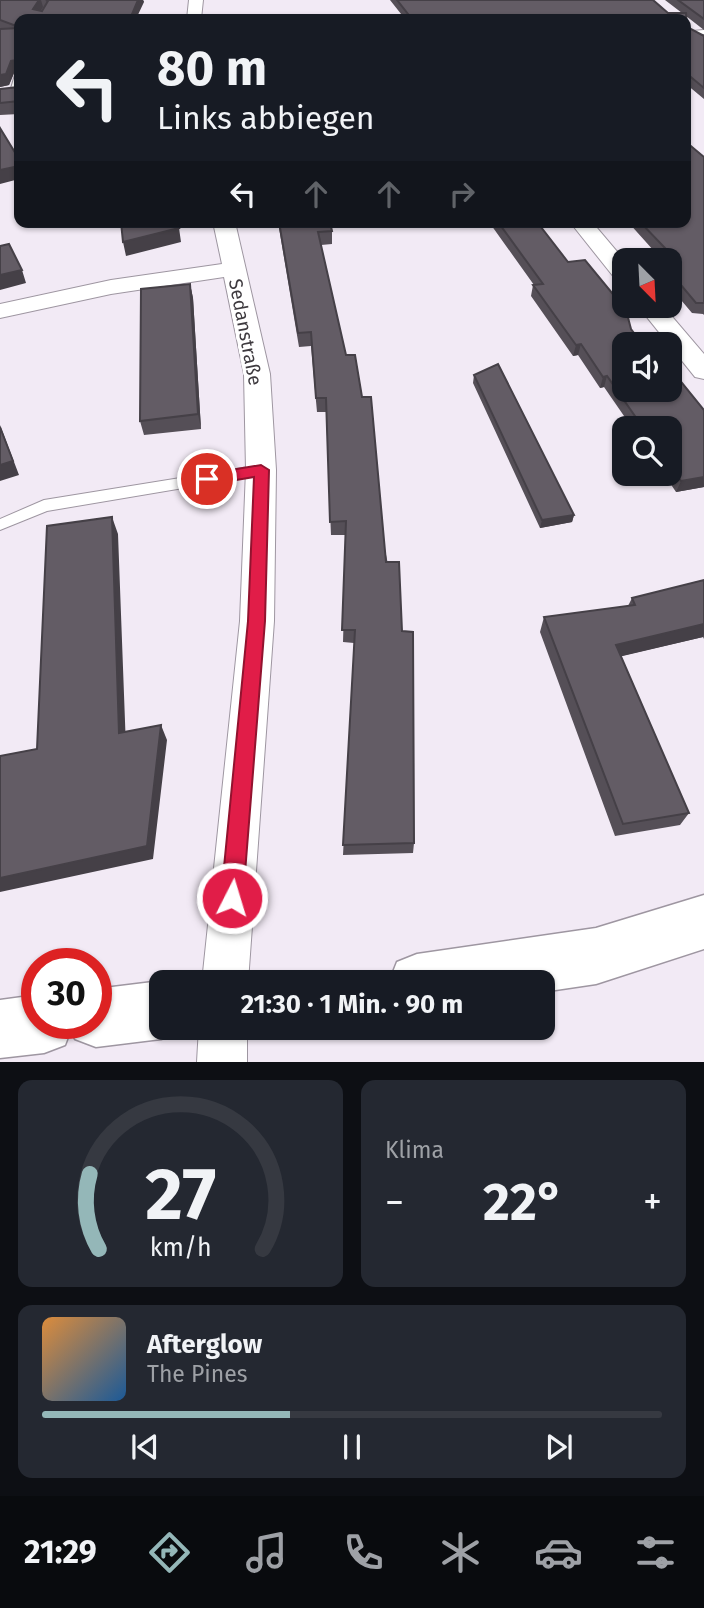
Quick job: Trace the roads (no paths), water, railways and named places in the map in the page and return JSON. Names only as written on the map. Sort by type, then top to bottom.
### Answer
[{"type":"main road","points":[[500,970],[596,956],[704,922]]},
{"type":"main road","points":[[112,1016],[149,1011]]},
{"type":"main road","points":[[0,1029],[21,1027]]},
{"type":"street","name":"Sedanstraße","points":[[225,228],[257,373],[261,470],[257,621],[226,970]]},
{"type":"street","points":[[585,228],[612,260]]},
{"type":"street","name":"Sedanstraße","points":[[0,311],[111,287],[234,269]]},
{"type":"street","points":[[660,318],[704,371]]},
{"type":"street","points":[[222,1062],[223,1040]]},
{"type":"lane","points":[[2,525],[44,506],[261,470]]}]
